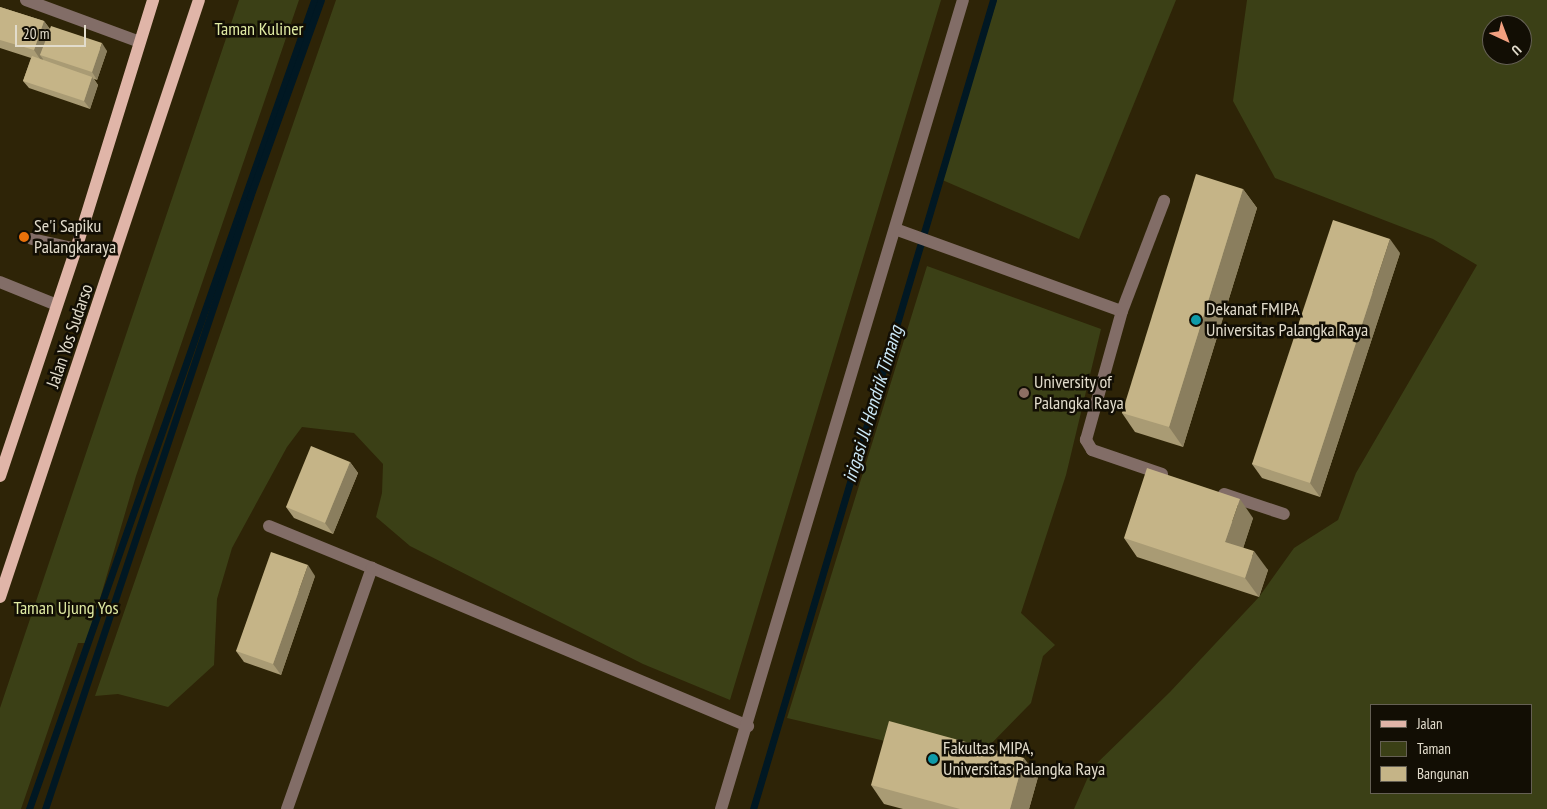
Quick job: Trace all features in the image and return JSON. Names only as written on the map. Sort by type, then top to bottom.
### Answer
[{"type":"main road","name":"Jalan Yos Sudarso","points":[[0,476],[76,248],[153,0]]},
{"type":"main road","name":"Jalan Yos Sudarso","points":[[0,597],[199,0]]},
{"type":"street","points":[[26,0],[140,42]]},
{"type":"street","points":[[721,809],[748,726],[963,0]]},
{"type":"street","points":[[1164,201],[1122,311],[1086,440],[1092,450],[1172,477]]},
{"type":"street","points":[[895,229],[1122,311]]},
{"type":"street","points":[[32,239],[76,248]]},
{"type":"street","points":[[0,282],[57,305]]},
{"type":"street","points":[[1209,489],[1284,514]]},
{"type":"street","points":[[269,526],[748,726]]},
{"type":"street","points":[[287,809],[372,568]]},
{"type":"green space","name":"Taman Kuliner","points":[[239,0],[299,0],[136,476],[87,643],[78,643],[21,809],[0,809],[0,708]]},
{"type":"green space","points":[[336,0],[941,0],[730,700],[643,664],[410,546],[376,517],[382,493],[383,464],[354,433],[302,427],[287,447],[232,548],[217,599],[214,665],[168,707],[118,694],[95,696]]},
{"type":"green space","points":[[997,0],[1176,0],[1079,239],[940,179]]},
{"type":"green space","points":[[1247,0],[1547,0],[1547,809],[1074,809],[1092,768],[1170,692],[1259,597],[1294,548],[1338,520],[1356,473],[1477,265],[1433,239],[1275,178],[1233,101]]},
{"type":"green space","points":[[927,266],[1101,329],[1066,475],[1021,613],[1055,645],[1043,656],[1031,703],[986,749],[885,741],[787,718]]},
{"type":"building","points":[[0,7],[44,21],[34,50],[0,40]]},
{"type":"building","points":[[51,26],[102,43],[92,72],[40,55]]},
{"type":"building","points":[[32,56],[92,77],[84,101],[23,81]]},
{"type":"building","points":[[1196,174],[1243,189],[1169,427],[1122,413]]},
{"type":"building","points":[[1333,220],[1390,239],[1310,483],[1252,464]]},
{"type":"building","points":[[311,446],[350,462],[325,523],[286,507]]},
{"type":"building","points":[[1147,468],[1240,499],[1225,542],[1254,551],[1245,578],[1124,538]]},
{"type":"building","points":[[271,552],[308,565],[273,664],[236,651]]},
{"type":"building","name":"Fakultas MIPA, Universitas Palangka Raya","points":[[889,721],[1024,758],[1010,809],[960,809],[871,785]]},
{"type":"waterway","points":[[29,809],[314,0]]},
{"type":"waterway","points":[[45,809],[250,197],[321,0]]},
{"type":"waterway","name":"irigasi Jl. Hendrik Timang","points":[[753,809],[993,0]]},
{"type":"place","name":"Se'i Sapiku Palangkaraya","points":[[24,237]]},
{"type":"place","name":"Dekanat FMIPA Universitas Palangka Raya","points":[[1196,320]]},
{"type":"place","name":"University of Palangka Raya","points":[[1024,393]]},
{"type":"place","name":"Fakultas MIPA, Universitas Palangka Raya","points":[[933,759]]},
{"type":"park label","name":"Taman Ujung Yos","points":[[66,608]]}]
